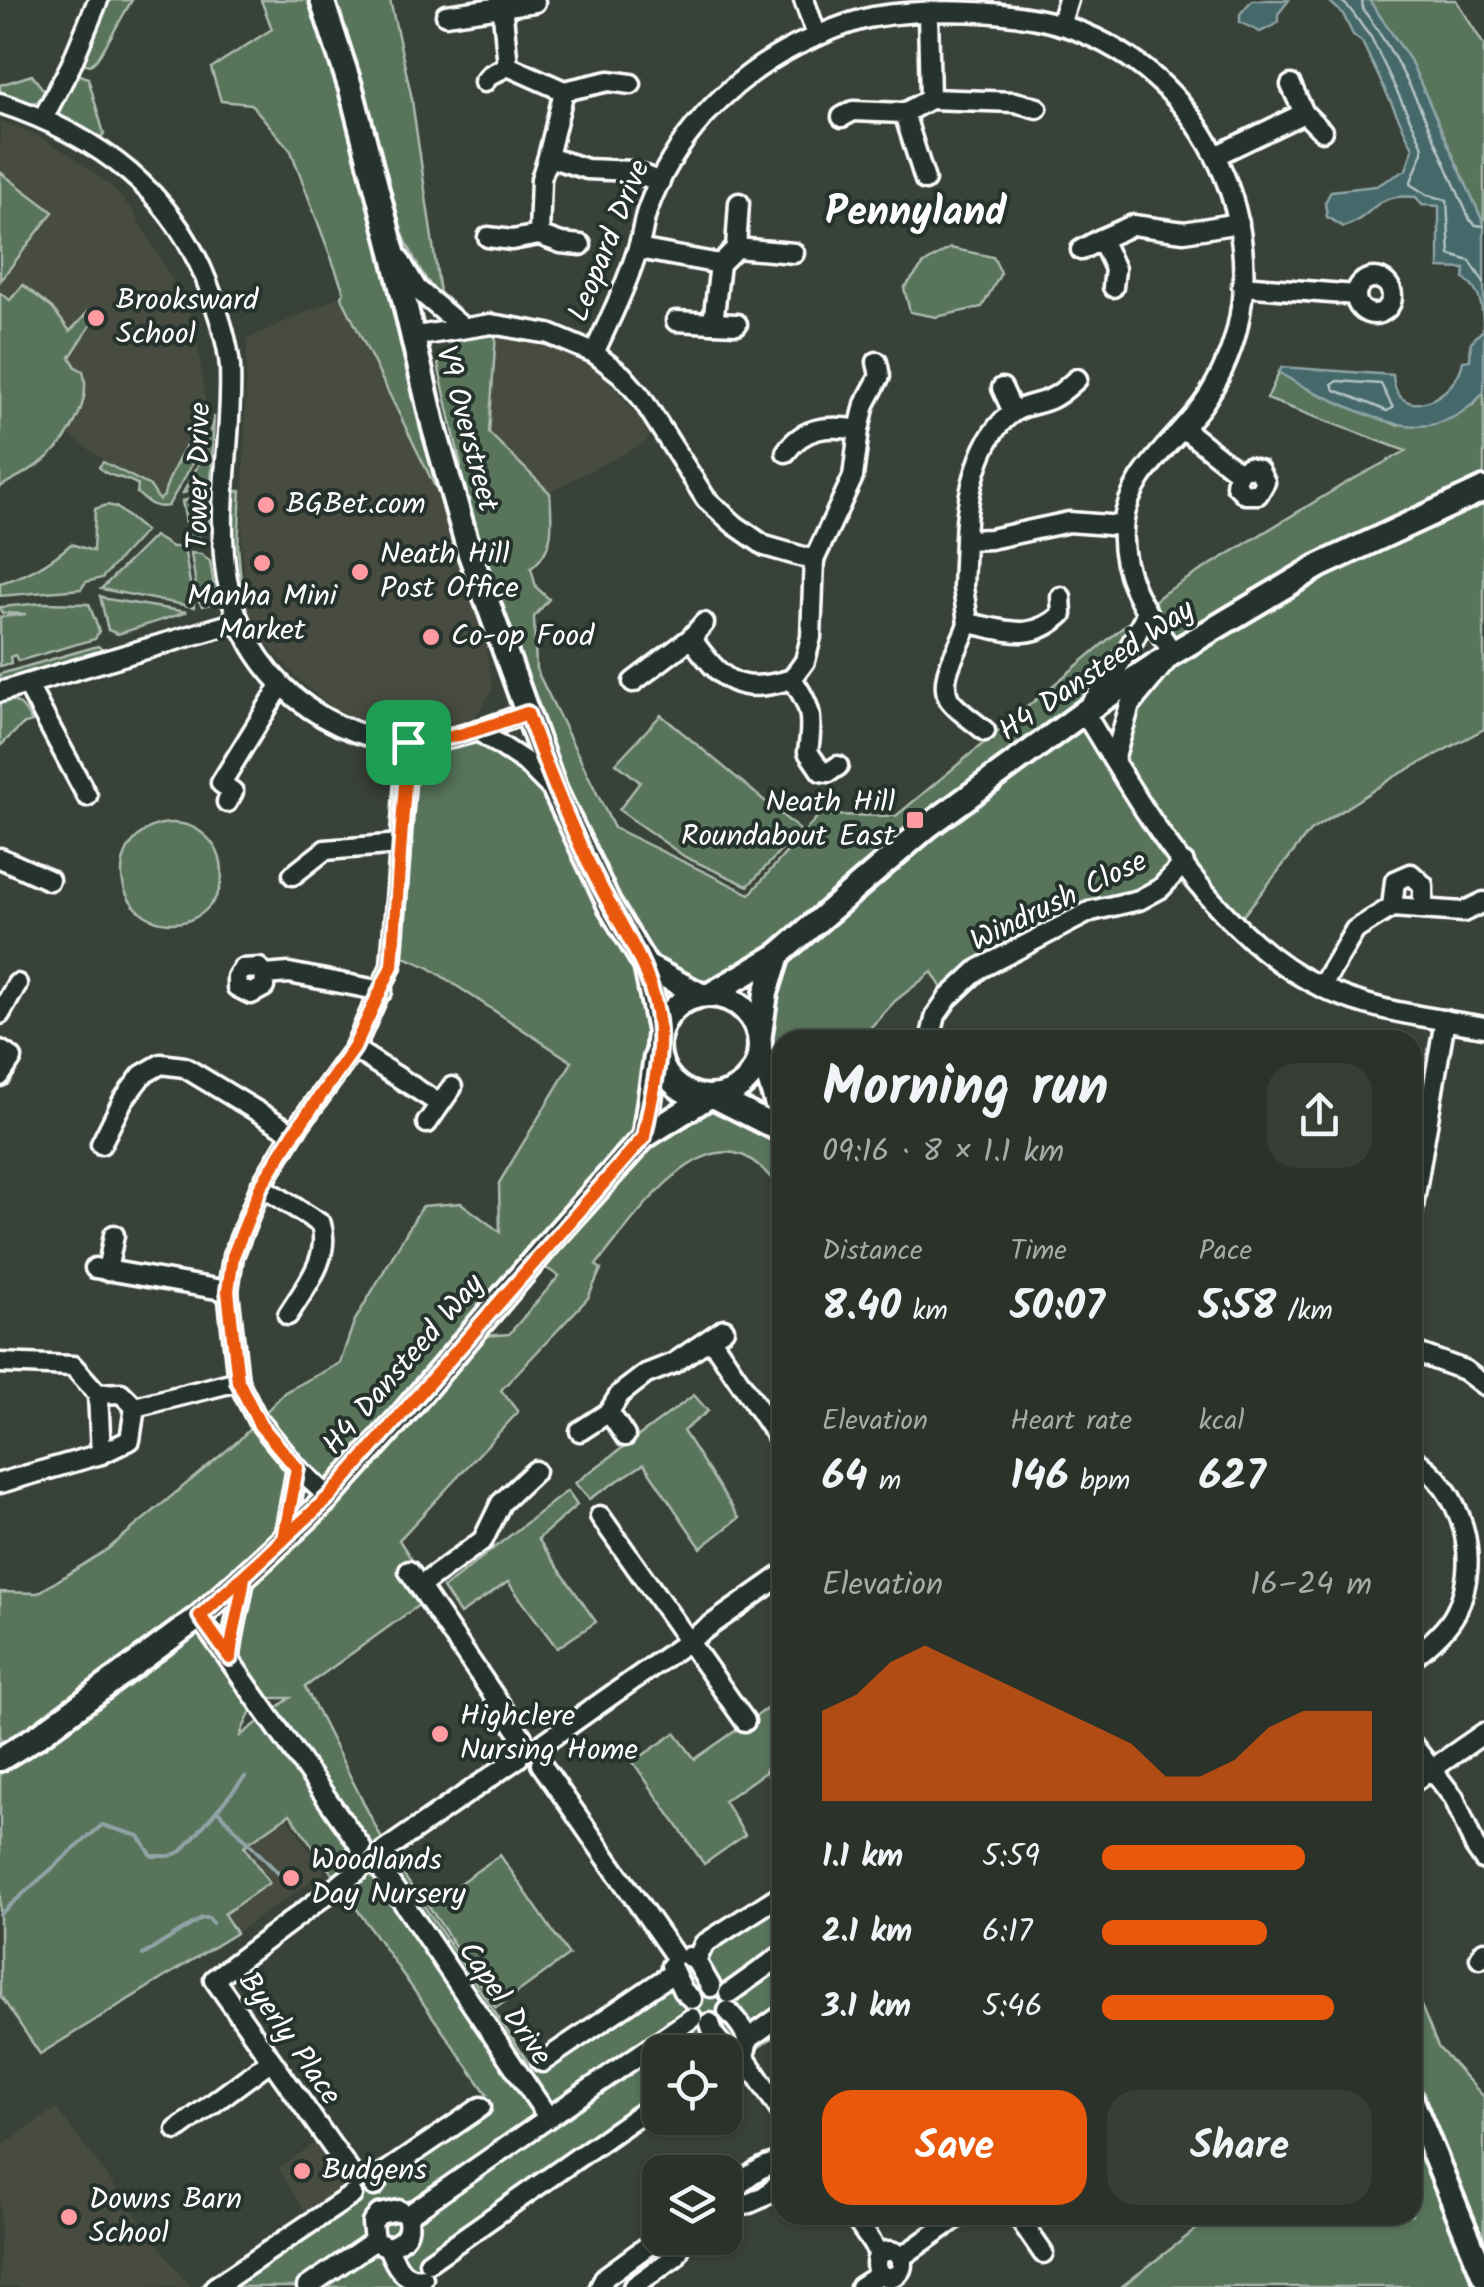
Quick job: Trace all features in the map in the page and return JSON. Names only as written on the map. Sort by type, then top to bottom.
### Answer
[{"type":"street","points":[[43,118],[98,0]]},
{"type":"street","name":"V9 Overstreet","points":[[322,0],[351,90],[468,551],[556,793],[610,906],[641,958],[658,1039]]},
{"type":"street","points":[[804,0],[817,36]]},
{"type":"street","points":[[1060,25],[1068,0]]},
{"type":"street","points":[[446,15],[534,2]]},
{"type":"street","points":[[502,4],[508,66]]},
{"type":"street","points":[[928,13],[930,99]]},
{"type":"street","name":"Leopard Drive","points":[[594,353],[638,249],[646,213],[660,182],[701,119],[758,67],[817,36],[871,18],[928,13],[988,14],[1060,25],[1098,40],[1159,80],[1193,117],[1217,155],[1239,223],[1242,286],[1236,330],[1220,372],[1206,400],[1148,466],[1131,496],[1122,526],[1130,583],[1173,653]]},
{"type":"street","points":[[484,82],[508,66]]},
{"type":"street","points":[[508,66],[564,92],[609,81],[631,84]]},
{"type":"street","points":[[1291,85],[1304,113],[1322,131]]},
{"type":"street","points":[[539,234],[541,179],[564,92]]},
{"type":"street","points":[[842,117],[852,111],[904,113],[930,99],[1015,102],[1037,108]]},
{"type":"street","name":"Tower Drive","points":[[0,104],[43,118],[114,158],[184,232],[203,270],[230,364],[226,575],[238,622],[256,656],[280,686],[342,728],[408,742],[430,742],[527,713]]},
{"type":"street","points":[[904,113],[925,180]]},
{"type":"street","points":[[1217,155],[1304,113]]},
{"type":"street","points":[[548,157],[586,169],[632,171],[660,182]]},
{"type":"street","points":[[713,323],[720,264],[736,248],[739,203]]},
{"type":"street","points":[[1081,250],[1133,225],[1184,232],[1239,223]]},
{"type":"street","points":[[488,237],[512,240],[539,234],[581,245]]},
{"type":"street","points":[[1101,239],[1115,269],[1112,287]]},
{"type":"street","points":[[392,248],[418,289],[462,326]]},
{"type":"street","points":[[736,248],[794,254]]},
{"type":"street","points":[[638,249],[720,264]]},
{"type":"street","points":[[1242,286],[1356,295]]},
{"type":"street","points":[[676,321],[736,324]]},
{"type":"street","points":[[412,337],[491,324],[548,334],[594,353],[622,374],[641,397],[706,499],[765,546],[814,560]]},
{"type":"street","points":[[691,638],[716,672],[737,683],[769,686],[792,679],[805,661],[811,636],[814,560],[853,476],[865,404],[880,376],[877,362]]},
{"type":"street","points":[[985,731],[949,699],[945,678],[964,641],[968,623],[963,587],[966,516],[975,470],[996,428],[1013,412],[1052,398],[1077,379]]},
{"type":"street","points":[[1002,388],[1013,412]]},
{"type":"street","points":[[786,452],[809,430],[836,426],[859,430]]},
{"type":"street","points":[[1184,428],[1238,472]]},
{"type":"street","name":"H4 Dansteed Way","points":[[706,994],[778,955],[884,862],[1084,712],[1173,653],[1318,566],[1484,489]]},
{"type":"street","points":[[965,540],[1070,522],[1122,526]]},
{"type":"street","points":[[968,623],[1026,634],[1047,628],[1062,614],[1061,597]]},
{"type":"street","points":[[1146,613],[1112,678],[1084,712],[1184,863],[1232,924],[1276,960],[1321,987],[1382,1009],[1484,1027]]},
{"type":"street","points":[[0,692],[238,622]]},
{"type":"street","points":[[633,682],[691,638],[704,623]]},
{"type":"street","points":[[1114,760],[1130,706],[1173,653]]},
{"type":"street","points":[[792,679],[807,699],[813,722],[808,752],[821,770],[829,772],[838,766]]},
{"type":"street","points":[[27,684],[87,796]]},
{"type":"street","points":[[227,802],[233,792],[220,783],[280,686]]},
{"type":"street","points":[[478,730],[524,761],[556,793]]},
{"type":"street","points":[[329,1497],[297,1468],[260,1425],[238,1381],[228,1291],[233,1256],[261,1186],[354,1048],[382,991],[394,954],[408,742]]},
{"type":"street","points":[[293,875],[325,850],[401,844]]},
{"type":"street","points":[[0,858],[49,880]]},
{"type":"street","name":"Windrush Close","points":[[932,1030],[936,1015],[978,969],[1091,911],[1139,900],[1161,888],[1184,863]]},
{"type":"street","points":[[1392,908],[1395,881],[1410,874],[1424,884],[1423,909]]},
{"type":"street","points":[[1321,987],[1355,930],[1392,908],[1463,912],[1484,902]]},
{"type":"street","points":[[711,1097],[732,1092],[746,1082],[756,1067],[766,993],[778,955]]},
{"type":"street","points":[[641,958],[706,994],[728,998],[742,1007],[753,1020],[772,1085]]},
{"type":"street","points":[[264,975],[289,972],[382,991]]},
{"type":"street","points":[[0,1014],[18,984]]},
{"type":"street","points":[[644,1137],[658,1039],[675,1007],[706,994]]},
{"type":"street","points":[[1422,1145],[1445,1020]]},
{"type":"street","points":[[658,1039],[660,1062],[667,1076],[692,1094],[711,1097],[772,1125]]},
{"type":"street","points":[[354,1048],[440,1104]]},
{"type":"street","points":[[0,1050],[12,1058],[0,1076]]},
{"type":"street","points":[[101,1144],[123,1100],[142,1074],[161,1064],[184,1067],[294,1133]]},
{"type":"street","points":[[427,1123],[452,1086]]},
{"type":"street","name":"H4 Dansteed Way","points":[[0,1759],[38,1736],[200,1616],[284,1539],[329,1497],[644,1137],[711,1097]]},
{"type":"street","points":[[261,1186],[321,1224],[325,1238],[324,1255],[288,1315]]},
{"type":"street","points":[[114,1234],[101,1270],[228,1291]]},
{"type":"street","points":[[580,1431],[609,1412],[620,1394],[646,1374],[674,1363],[718,1334],[772,1427]]},
{"type":"street","points":[[1422,1355],[1464,1370],[1484,1385]]},
{"type":"street","points":[[0,1364],[73,1366],[98,1394],[102,1454]]},
{"type":"street","points":[[134,1407],[238,1381]]},
{"type":"street","points":[[98,1394],[121,1394],[134,1407]]},
{"type":"street","points":[[0,1484],[102,1454],[130,1440],[134,1407]]},
{"type":"street","points":[[609,1412],[625,1436]]},
{"type":"street","points":[[1422,1464],[1446,1491],[1462,1518],[1468,1548],[1466,1578],[1456,1612],[1422,1649]]},
{"type":"street","points":[[284,1539],[297,1468]]},
{"type":"street","points":[[522,1737],[414,1578],[483,1540],[501,1503],[535,1471]]},
{"type":"street","points":[[600,1516],[745,1721]]},
{"type":"street","points":[[230,1658],[233,1622],[242,1599],[244,1576]]},
{"type":"street","points":[[545,1742],[772,1582]]},
{"type":"street","points":[[200,1616],[361,1847]]},
{"type":"street","points":[[1422,1776],[1484,1733]]},
{"type":"street","points":[[522,1737],[535,1735],[545,1742],[548,1752],[541,1764]]},
{"type":"street","points":[[522,1737],[516,1750],[518,1758],[528,1766],[541,1764]]},
{"type":"street","points":[[1422,1757],[1454,1798],[1484,1860]]},
{"type":"street","points":[[384,1851],[518,1758]]},
{"type":"street","points":[[541,1764],[674,1965],[712,2035]]},
{"type":"street","points":[[373,1844],[384,1851],[382,1871],[370,1875],[359,1870],[355,1858],[361,1847],[373,1844]]},
{"type":"street","name":"Byerly Place","points":[[359,1870],[214,1979],[354,2188],[357,2207],[415,2278]]},
{"type":"street","name":"Capel Drive","points":[[382,1871],[548,2117]]},
{"type":"street","points":[[696,1962],[704,1944],[772,1900]]},
{"type":"street","points":[[542,2062],[685,1955],[696,1962],[722,1997],[772,2094]]},
{"type":"street","points":[[698,2013],[699,1991],[722,1997],[772,1962]]},
{"type":"street","points":[[401,2220],[698,2013],[721,2019],[722,1997]]},
{"type":"street","points":[[742,2050],[772,2024]]},
{"type":"street","points":[[178,2130],[270,2061]]},
{"type":"street","points":[[374,2186],[380,2176],[481,2107]]},
{"type":"street","points":[[215,2287],[367,2181],[401,2220],[415,2278],[642,2113]]},
{"type":"street","points":[[1422,2124],[1484,2276]]},
{"type":"street","points":[[742,2182],[772,2163]]},
{"type":"street","points":[[742,2207],[772,2189]]},
{"type":"street","points":[[378,2237],[379,2214],[401,2220]]},
{"type":"street","points":[[378,2237],[399,2243],[401,2220]]},
{"type":"street","points":[[860,2225],[893,2270]]},
{"type":"street","points":[[860,2287],[893,2270],[949,2225]]},
{"type":"street","points":[[1024,2225],[1043,2253]]},
{"type":"street","points":[[307,2287],[378,2237]]},
{"type":"street","points":[[600,2287],[605,2277],[642,2251]]},
{"type":"street","points":[[633,2287],[676,2255]]},
{"type":"shaded area","name":"Brooksward School","points":[[0,121],[66,152],[110,185],[133,211],[188,307],[196,330],[206,408],[164,503],[66,433],[0,480]]},
{"type":"shaded area","points":[[341,296],[435,487],[452,498],[469,551],[493,689],[474,719],[430,742],[408,742],[332,707],[296,678],[261,638],[247,610],[242,544],[247,339]]},
{"type":"shaded area","points":[[496,334],[583,350],[651,432],[646,442],[549,492],[489,433]]},
{"type":"shaded area","name":"Woodlands Day Nursery","points":[[287,1817],[325,1872],[236,1933],[223,1914],[268,1883],[243,1846]]},
{"type":"shaded area","name":"Downs Barn School","points":[[56,2108],[190,2287],[0,2287],[0,2147]]},
{"type":"shaded area","points":[[316,2142],[338,2172],[342,2188],[306,2213],[278,2169]]},
{"type":"green space","points":[[109,0],[132,0],[98,57],[87,65],[81,62]]},
{"type":"green space","points":[[261,0],[390,0],[411,94],[440,293],[456,306],[441,297],[425,278],[410,250],[357,106],[452,498],[435,487],[341,296],[344,292],[291,151],[251,104],[221,101],[211,68],[272,29]]},
{"type":"green space","points":[[1369,0],[1456,0],[1484,45],[1484,224],[1410,60]]},
{"type":"green space","points":[[74,73],[88,78],[104,134],[98,140],[60,119],[57,107]]},
{"type":"green space","points":[[32,75],[45,92],[37,102],[0,96],[0,85]]},
{"type":"green space","points":[[0,172],[53,212],[0,281]]},
{"type":"green space","points":[[950,248],[993,257],[1001,273],[982,307],[936,317],[910,312],[904,288],[924,264]]},
{"type":"green space","points":[[23,285],[52,308],[70,331],[88,312],[95,319],[70,357],[83,371],[85,382],[82,406],[71,429],[43,462],[0,487],[0,293],[10,300]]},
{"type":"green space","points":[[477,331],[496,334],[489,433],[550,493],[549,544],[531,568],[536,587],[549,599],[534,617],[536,669],[614,828],[750,894],[819,815],[896,816],[1164,593],[1406,451],[1267,399],[1279,372],[1310,390],[1397,425],[1473,405],[1484,392],[1484,729],[1394,777],[1310,831],[1235,926],[1184,864],[1161,889],[1114,900],[1114,896],[948,998],[932,972],[895,1001],[868,1030],[772,1030],[772,1089],[760,1050],[777,956],[711,994],[647,967],[659,1031],[644,1136],[708,1097],[772,1126],[772,1180],[748,1158],[721,1153],[700,1159],[680,1172],[641,1209],[596,1265],[601,1269],[588,1298],[501,1390],[518,1412],[399,1540],[423,1577],[426,1600],[305,1687],[389,1853],[532,2068],[772,1900],[772,2038],[742,2059],[742,2035],[642,2035],[642,2127],[411,2287],[200,2287],[487,2094],[290,1814],[244,1846],[269,1883],[224,1914],[236,1933],[40,2054],[0,1995],[0,1592],[38,1593],[108,1549],[238,1441],[285,1392],[340,1363],[354,1322],[422,1206],[461,1203],[500,1232],[499,1183],[572,1062],[428,967],[395,953],[408,742],[478,744],[519,764],[554,792],[455,510],[461,465],[438,365],[453,342]],"holes":[[[1145,611],[1173,653],[1130,705],[1113,759],[1084,712]],[[523,1254],[559,1276],[509,1334],[470,1337],[520,1277]],[[298,1469],[329,1497],[242,1599],[229,1657],[200,1616],[287,1517]],[[257,1698],[290,1698],[240,1736]]]},
{"type":"green space","points":[[214,416],[211,487],[183,493],[204,454]]},
{"type":"green space","points":[[201,419],[206,420],[195,447],[197,456],[168,506],[151,504],[137,493],[138,485],[107,474],[99,467],[103,462],[150,486],[159,500]]},
{"type":"green space","points":[[241,491],[238,546],[242,595],[237,597],[227,546],[232,492]]},
{"type":"green space","points":[[211,495],[209,527],[189,539],[182,501]]},
{"type":"green space","points":[[116,507],[145,531],[102,578],[86,582],[81,589],[0,596],[0,583],[38,568],[71,544],[93,551],[95,509]]},
{"type":"green space","points":[[154,536],[172,547],[184,547],[194,607],[101,589]]},
{"type":"green space","points":[[191,553],[210,561],[214,603],[202,606],[198,599]]},
{"type":"green space","points":[[100,596],[187,612],[118,634],[108,630]]},
{"type":"green space","points":[[89,604],[99,631],[95,639],[18,661],[15,655],[10,657],[11,663],[0,666],[0,617],[26,614],[2,613],[0,607]]},
{"type":"green space","points":[[98,646],[106,653],[0,684],[0,674]]},
{"type":"green space","points":[[0,699],[20,705],[32,722],[22,725],[0,746]]},
{"type":"green space","points":[[661,715],[800,830],[748,886],[685,857],[619,810],[640,782],[616,763]]},
{"type":"green space","points":[[172,823],[191,827],[207,838],[218,854],[222,873],[218,892],[207,908],[191,919],[172,923],[153,919],[137,908],[126,892],[122,873],[126,854],[137,838],[153,827]]},
{"type":"green space","points":[[694,1395],[708,1411],[683,1431],[739,1518],[701,1548],[644,1464],[589,1499],[575,1483]]},
{"type":"green space","points":[[567,1491],[577,1505],[538,1539],[596,1622],[557,1648],[508,1582],[460,1614],[443,1588]]},
{"type":"green space","points":[[772,1705],[772,1767],[724,1801],[745,1835],[704,1864],[633,1762],[675,1733],[695,1759]]},
{"type":"green space","points":[[500,1855],[569,1955],[496,2008],[428,1905]]},
{"type":"green space","points":[[1422,2008],[1438,2047],[1484,2097],[1484,2240],[1422,2090]]},
{"type":"green space","points":[[1422,2138],[1479,2287],[1121,2287],[1202,2225],[1422,2225]]},
{"type":"water","points":[[1252,0],[1289,0],[1278,14],[1278,23],[1260,32],[1240,22],[1240,14]]},
{"type":"water","points":[[1328,0],[1369,0],[1410,60],[1484,224],[1484,392],[1467,409],[1432,425],[1413,426],[1375,418],[1279,372],[1282,367],[1393,375],[1404,400],[1427,401],[1450,386],[1463,361],[1470,360],[1471,342],[1483,330],[1480,302],[1464,279],[1465,269],[1439,268],[1439,206],[1422,205],[1416,197],[1390,198],[1343,227],[1327,217],[1325,203],[1331,191],[1376,186],[1406,170],[1413,148],[1362,42]]},
{"type":"waterway","points":[[0,1914],[102,1825],[139,1836],[152,1856],[182,1851],[245,1777]]},
{"type":"waterway","points":[[217,1810],[280,1875]]},
{"type":"waterway","points":[[143,1955],[202,1918],[209,1918],[212,1923]]},
{"type":"place","name":"Brooksward School","points":[[96,318]]},
{"type":"place","name":"BGBet.com","points":[[266,505]]},
{"type":"place","name":"Manha Mini Market","points":[[262,563]]},
{"type":"place","name":"Neath Hill Post Office","points":[[360,572]]},
{"type":"place","name":"Co-op Food","points":[[431,637]]},
{"type":"place","name":"Neath Hill Roundabout East","points":[[915,820]]},
{"type":"place","name":"Highclere Nursing Home","points":[[440,1734]]},
{"type":"place","name":"Woodlands Day Nursery","points":[[291,1878]]},
{"type":"place","name":"Budgens","points":[[302,2171]]},
{"type":"place","name":"Downs Barn School","points":[[69,2217]]},
{"type":"district","name":"Pennyland","points":[[916,213]]},
{"type":"route","points":[[408,742],[392,966],[354,1048],[261,1186],[233,1256],[228,1291],[238,1381],[260,1425],[297,1468],[284,1539],[244,1576],[242,1599],[233,1622],[230,1658],[200,1616],[244,1576],[263,1559],[329,1497],[644,1137],[659,1032],[646,966],[575,836],[527,713],[430,742],[408,742]]}]
